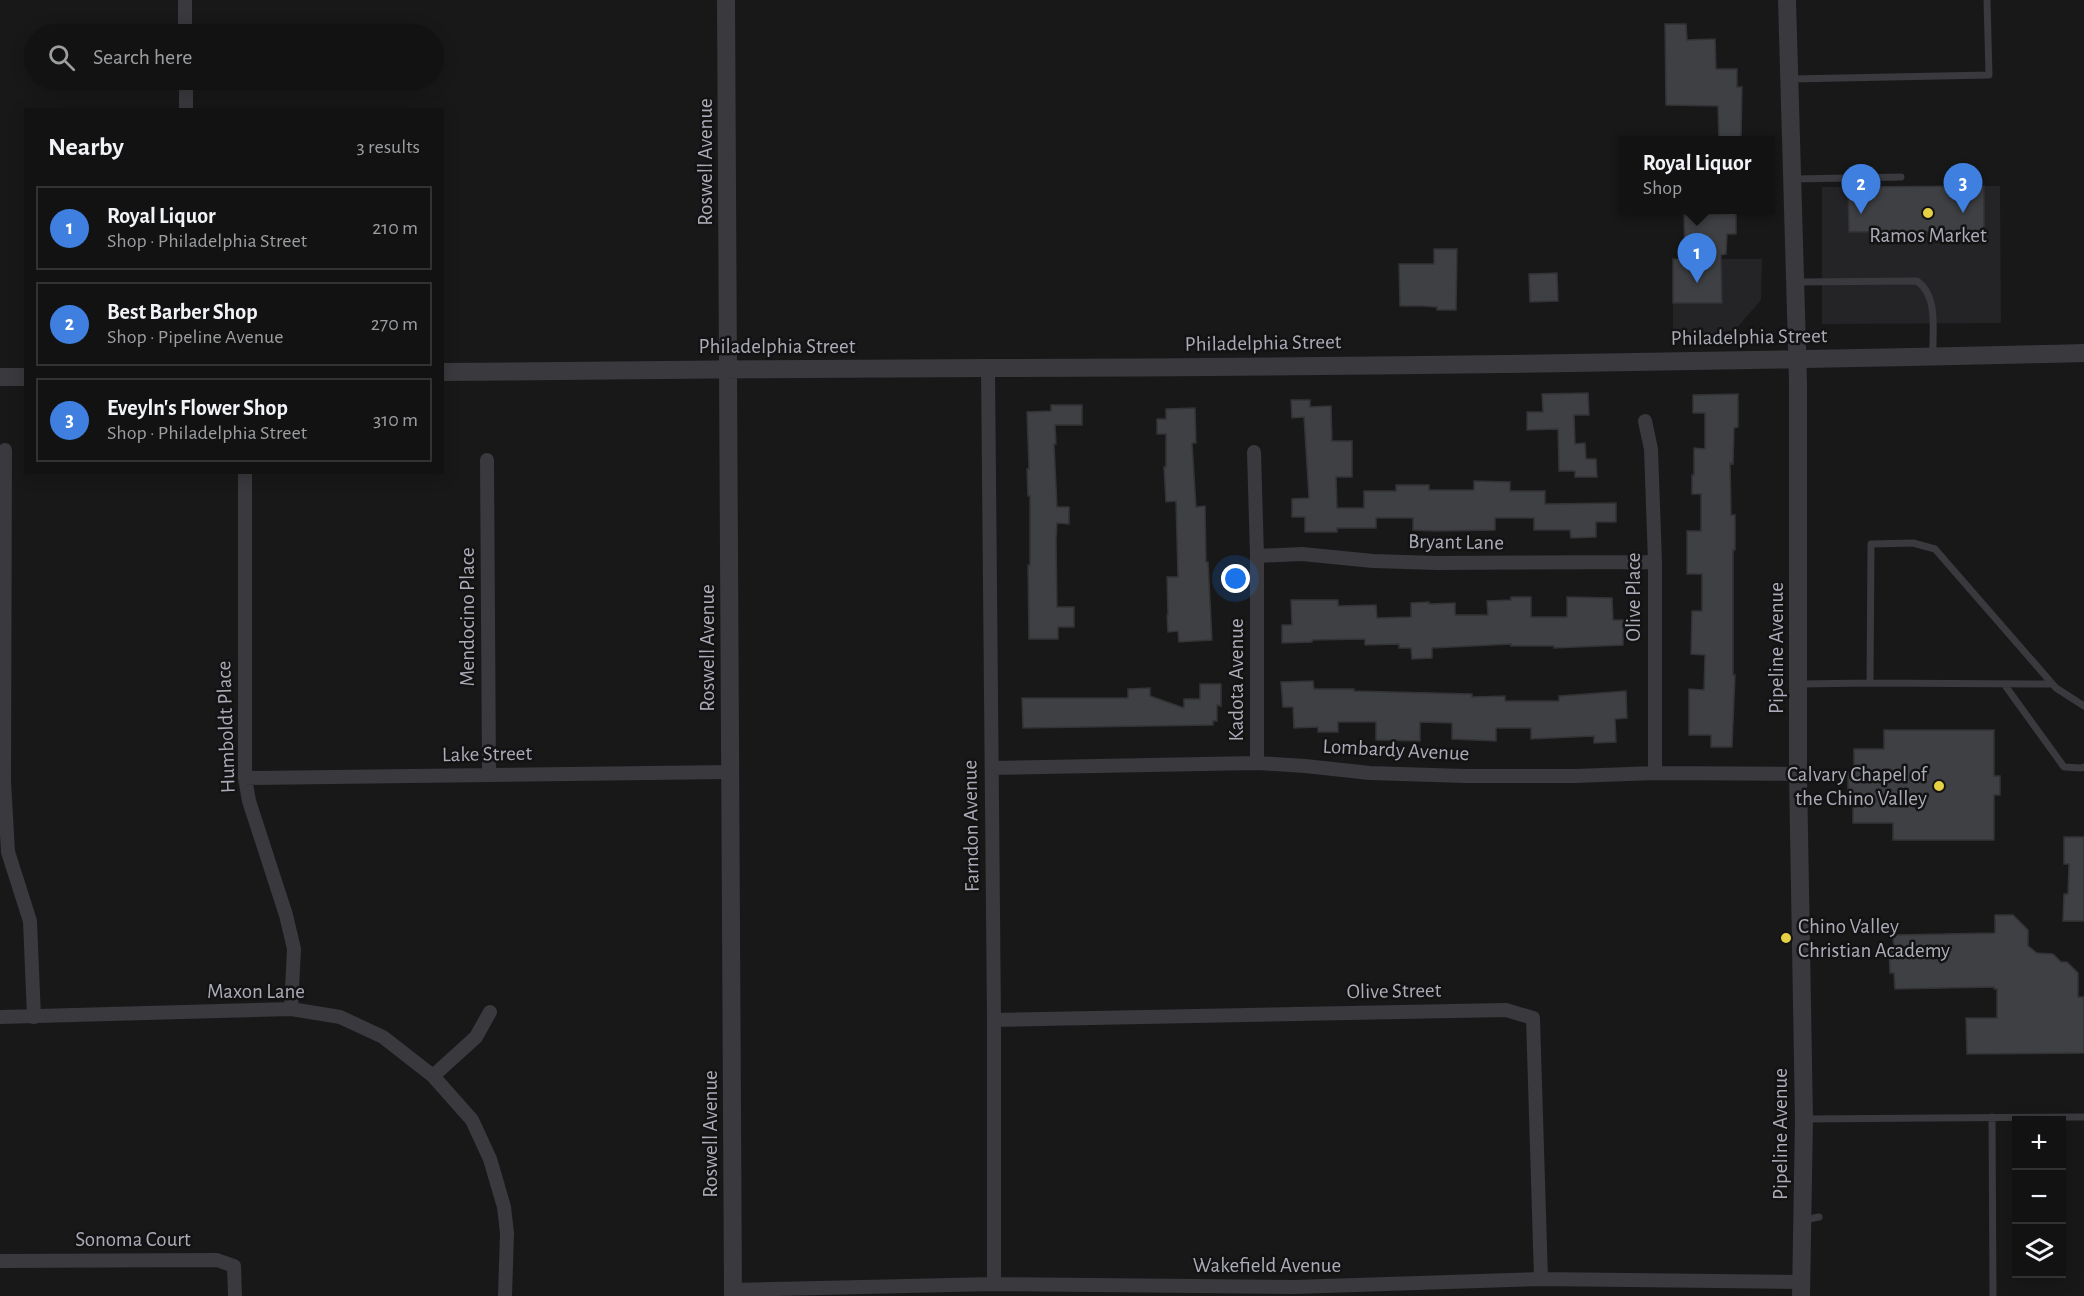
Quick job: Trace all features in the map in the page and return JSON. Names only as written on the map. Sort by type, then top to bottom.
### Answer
[{"type":"street","points":[[185,0],[185,24]]},
{"type":"street","name":"Roswell Avenue","points":[[726,0],[733,1293]]},
{"type":"street","name":"Pipeline Avenue","points":[[1787,0],[1797,360],[1798,774],[1804,1119],[1811,1218],[1801,1289]]},
{"type":"street","points":[[186,90],[186,108]]},
{"type":"street","name":"Philadelphia Street","points":[[444,372],[1797,360],[2084,353]]},
{"type":"street","name":"Farndon Avenue","points":[[988,368],[994,1284]]},
{"type":"street","points":[[0,377],[24,377]]},
{"type":"street","name":"Olive Place","points":[[1645,421],[1651,449],[1655,562],[1655,773]]},
{"type":"street","points":[[5,450],[2,549],[2,781],[8,852],[30,921],[33,1017]]},
{"type":"street","name":"Kadota Avenue","points":[[1254,452],[1257,556],[1257,763]]},
{"type":"street","name":"Mendocino Place","points":[[487,460],[489,774]]},
{"type":"street","name":"Humboldt Place","points":[[245,474],[245,778],[249,801],[286,915],[294,949],[291,1009]]},
{"type":"street","name":"Bryant Lane","points":[[1257,556],[1302,554],[1372,561],[1437,563],[1655,562]]},
{"type":"street","name":"Lombardy Avenue","points":[[992,768],[1257,763],[1370,773],[1465,776],[1655,773],[1798,774]]},
{"type":"street","name":"Lake Street","points":[[245,778],[730,772]]},
{"type":"street","name":"Maxon Lane","points":[[0,1017],[291,1009],[340,1017],[383,1037],[433,1076],[472,1120],[490,1159],[504,1207],[507,1228],[505,1296]]},
{"type":"street","name":"Olive Street","points":[[994,1020],[1506,1010],[1533,1018],[1541,1280]]},
{"type":"street","points":[[433,1076],[476,1038],[490,1012]]},
{"type":"street","name":"Sonoma Court","points":[[0,1261],[217,1260],[234,1266],[235,1296]]},
{"type":"street","name":"Wakefield Avenue","points":[[733,1293],[994,1284],[1294,1287],[1541,1280],[1801,1289]]},
{"type":"lane","points":[[1789,79],[1989,75],[1987,0]]},
{"type":"lane","points":[[1792,179],[1901,177]]},
{"type":"lane","points":[[1795,282],[1917,281],[1927,289],[1932,305],[1933,357]]},
{"type":"lane","points":[[1870,683],[1871,544],[1913,543],[1935,549],[2052,684],[2084,706]]},
{"type":"lane","points":[[1798,684],[2052,684]]},
{"type":"lane","points":[[2004,684],[2064,767],[2084,767]]},
{"type":"lane","points":[[1992,1117],[1993,1296]]},
{"type":"lane","points":[[1804,1119],[2084,1117]]},
{"type":"shaded area","points":[[2000,186],[2001,323],[1822,324],[1822,187]]},
{"type":"shaded area","points":[[1673,259],[1762,259],[1761,300],[1735,330],[1673,340]]},
{"type":"building","points":[[1665,24],[1686,24],[1687,40],[1715,39],[1716,69],[1737,69],[1737,87],[1742,87],[1741,136],[1719,136],[1718,106],[1666,105]]},
{"type":"building","points":[[1984,186],[1984,231],[1849,232],[1848,187]]},
{"type":"building","points":[[1736,214],[1736,234],[1727,234],[1726,254],[1721,255],[1722,303],[1673,303],[1673,259],[1685,259],[1684,215]]},
{"type":"building","points":[[1434,249],[1457,249],[1456,310],[1400,306],[1399,264],[1434,264]]},
{"type":"building","points":[[1557,273],[1558,301],[1530,302],[1529,274]]},
{"type":"building","points":[[1588,393],[1589,415],[1574,415],[1575,444],[1585,443],[1586,459],[1596,459],[1597,477],[1575,477],[1575,471],[1559,471],[1558,429],[1527,430],[1527,412],[1543,412],[1542,394]]},
{"type":"building","points":[[1738,394],[1738,427],[1734,428],[1733,464],[1730,463],[1731,515],[1735,515],[1733,675],[1735,675],[1732,747],[1711,747],[1711,735],[1689,735],[1689,689],[1704,690],[1705,655],[1691,654],[1692,611],[1702,611],[1702,574],[1687,574],[1687,531],[1701,531],[1701,494],[1692,494],[1694,448],[1705,449],[1705,413],[1693,413],[1693,395]]},
{"type":"building","points":[[1291,400],[1310,400],[1310,407],[1331,406],[1332,441],[1352,441],[1352,477],[1336,477],[1337,508],[1364,508],[1364,491],[1396,491],[1396,485],[1429,485],[1429,490],[1474,490],[1474,481],[1510,482],[1510,491],[1545,491],[1545,504],[1616,503],[1616,522],[1596,522],[1596,537],[1571,538],[1570,530],[1534,530],[1534,518],[1495,518],[1495,530],[1437,531],[1413,530],[1413,518],[1376,518],[1376,528],[1337,528],[1337,532],[1305,532],[1305,517],[1292,517],[1292,499],[1309,498],[1304,417],[1292,418]]},
{"type":"building","points":[[1051,405],[1082,405],[1082,425],[1055,425],[1056,444],[1054,444],[1057,507],[1069,507],[1069,524],[1057,523],[1057,607],[1074,607],[1074,627],[1058,627],[1058,639],[1029,639],[1030,496],[1028,496],[1027,469],[1029,469],[1027,412],[1051,411]]},
{"type":"building","points":[[1195,408],[1196,443],[1192,443],[1196,507],[1205,506],[1206,562],[1208,562],[1212,640],[1179,642],[1178,631],[1168,632],[1167,615],[1167,577],[1178,577],[1176,501],[1166,502],[1164,467],[1166,467],[1166,434],[1157,434],[1157,419],[1166,419],[1166,409]]},
{"type":"building","points":[[1511,597],[1531,597],[1531,617],[1567,617],[1567,597],[1612,598],[1613,620],[1623,620],[1623,645],[1554,648],[1554,646],[1511,646],[1511,644],[1432,648],[1432,658],[1412,659],[1411,648],[1399,648],[1399,644],[1365,645],[1365,639],[1282,643],[1282,625],[1292,625],[1291,600],[1338,600],[1338,606],[1376,605],[1377,618],[1411,617],[1411,603],[1429,602],[1429,604],[1455,603],[1455,615],[1488,615],[1487,601],[1511,600]]},
{"type":"building","points":[[1313,681],[1314,689],[1472,694],[1472,697],[1505,696],[1505,701],[1559,701],[1559,696],[1626,691],[1627,718],[1615,719],[1616,742],[1594,743],[1594,736],[1531,739],[1531,728],[1496,728],[1496,741],[1452,739],[1452,723],[1420,722],[1420,741],[1376,740],[1376,722],[1338,722],[1338,732],[1318,732],[1318,727],[1294,728],[1293,707],[1283,707],[1281,682]]},
{"type":"building","points":[[1200,684],[1221,684],[1221,706],[1217,705],[1217,721],[1213,721],[1213,725],[1023,728],[1022,698],[1128,698],[1128,689],[1150,688],[1150,696],[1184,708],[1184,699],[1200,699]]},
{"type":"building","points":[[1884,730],[1994,730],[1994,776],[2000,776],[2000,795],[1994,795],[1994,840],[1893,840],[1893,823],[1853,823],[1853,800],[1848,800],[1848,773],[1854,773],[1854,749],[1884,749]]},
{"type":"building","points":[[2064,837],[2084,837],[2084,921],[2063,921],[2064,894],[2068,894],[2069,864],[2064,864]]},
{"type":"building","points":[[1995,915],[2013,915],[2028,930],[2028,946],[2037,953],[2053,954],[2061,962],[2067,962],[2078,973],[2078,997],[2084,997],[2084,1053],[1967,1054],[1966,1018],[1997,1018],[1997,989],[1994,987],[1895,989],[1894,973],[1890,973],[1889,950],[1894,950],[1893,935],[1995,933]]},
{"type":"place","name":"Ramos Market","points":[[1928,213]]},
{"type":"place","name":"Eveyln's Flower Shop","points":[[1963,213]]},
{"type":"place","name":"Best Barber Shop","points":[[1861,214]]},
{"type":"place","name":"Royal Liquor","points":[[1697,283]]},
{"type":"place","name":"Calvary Chapel of the Chino Valley","points":[[1939,786]]},
{"type":"place","name":"Chino Valley Christian Academy","points":[[1786,938]]}]
